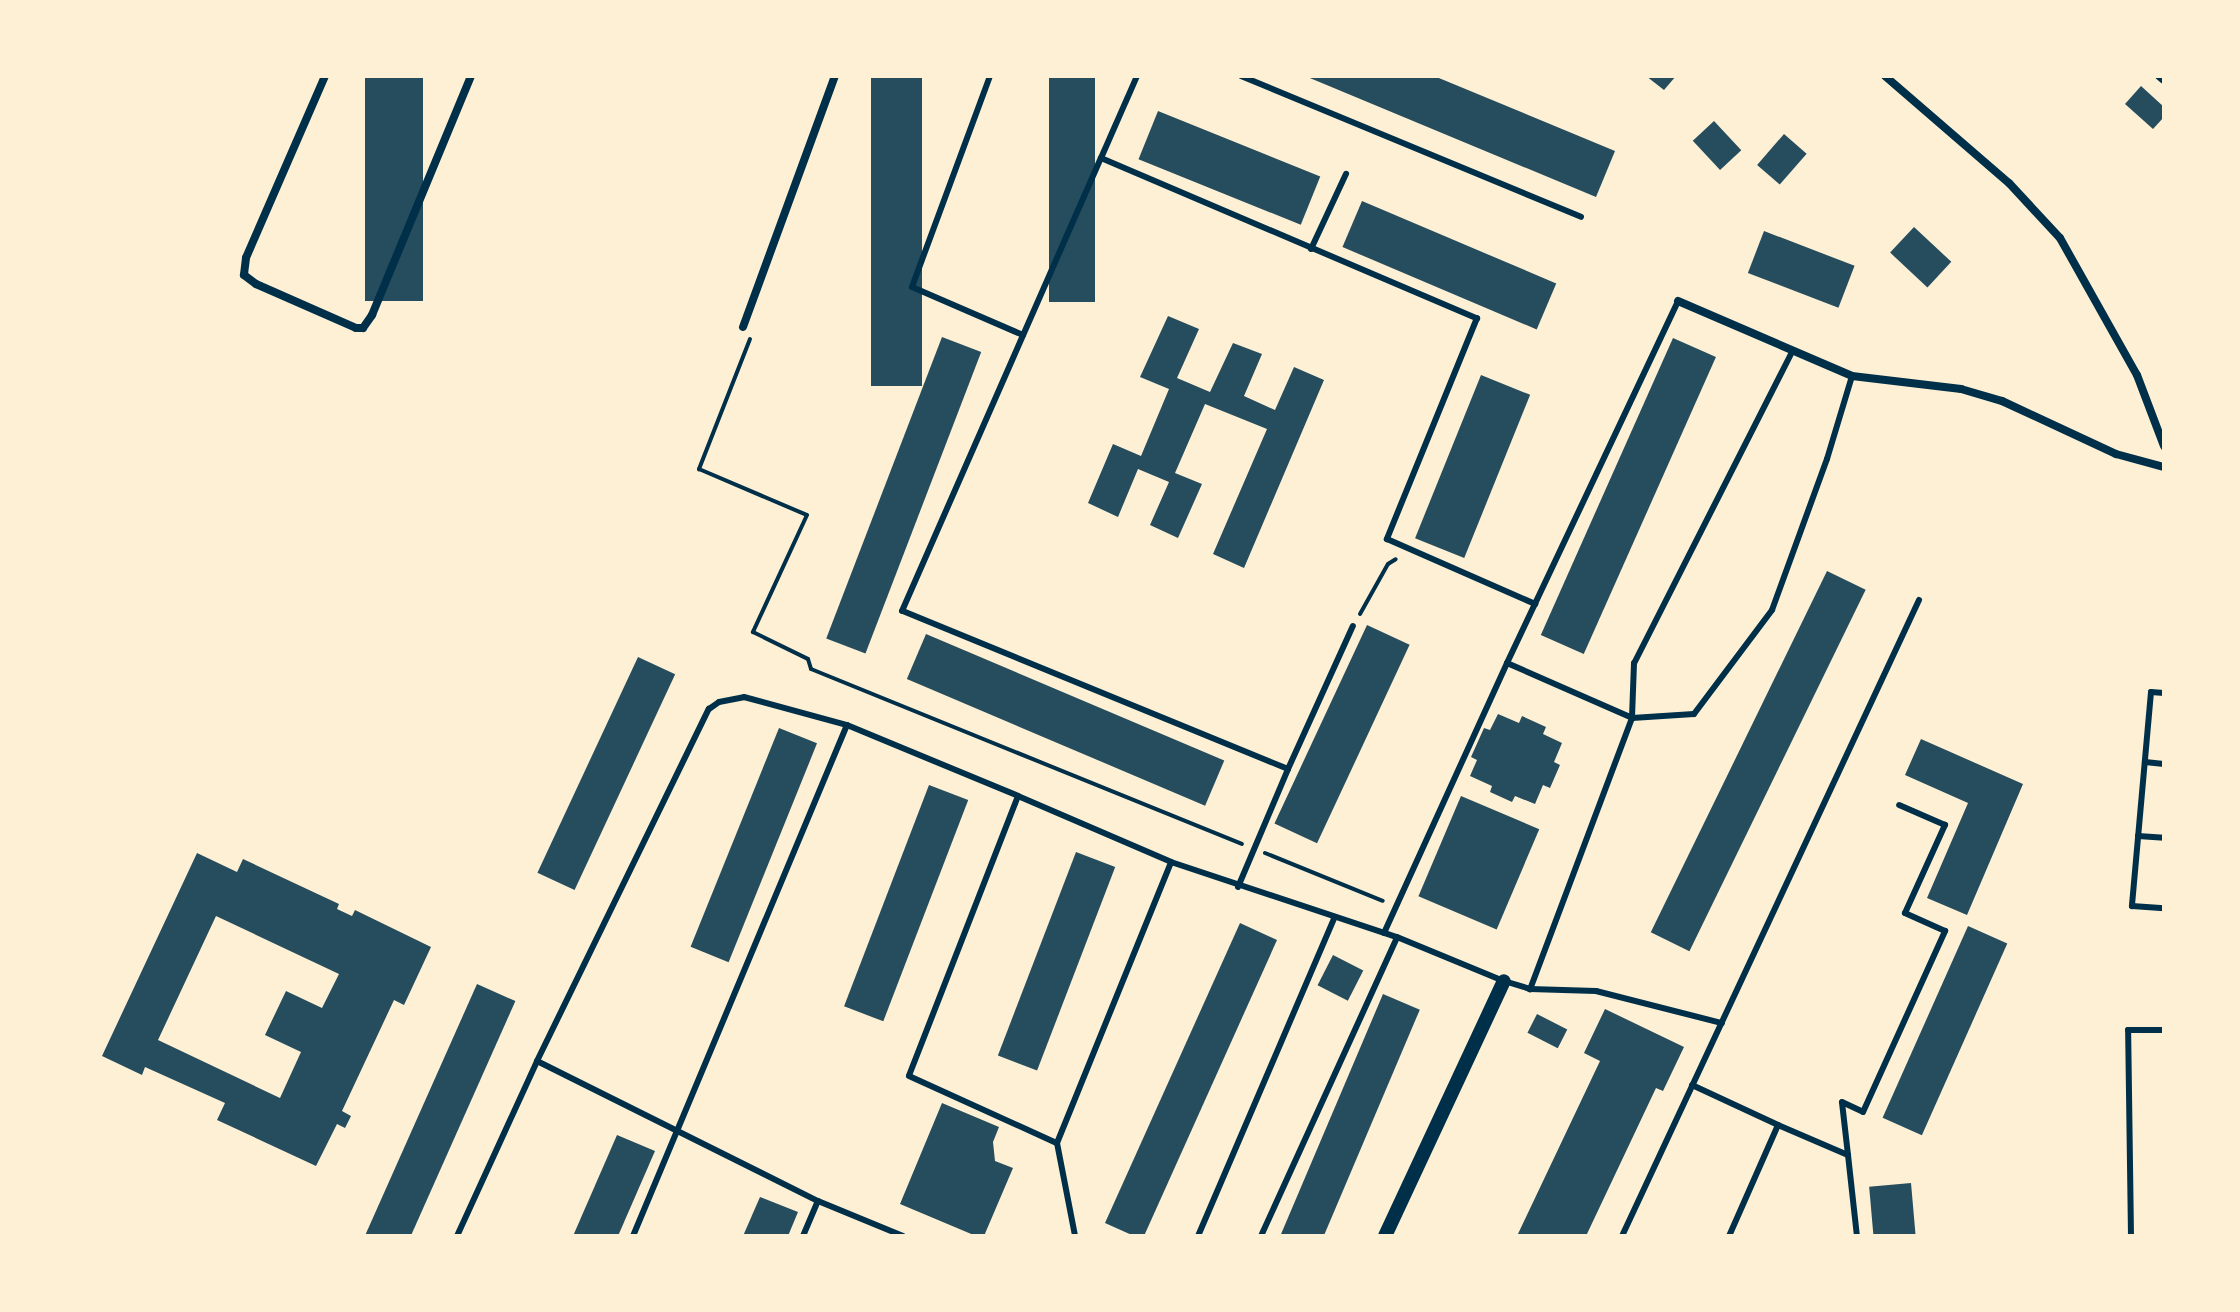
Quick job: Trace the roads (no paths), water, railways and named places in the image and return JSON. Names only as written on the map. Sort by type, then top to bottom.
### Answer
[{"type":"street","points":[[325,76],[246,258],[244,275],[256,284],[356,328],[363,328],[372,315],[471,76]]},
{"type":"street","points":[[743,327],[835,76]]},
{"type":"street","points":[[1885,76],[2009,183],[2060,238],[2137,375],[2164,446]]},
{"type":"street","points":[[2159,76],[2164,80]]},
{"type":"street","points":[[1678,301],[1852,376],[1961,389],[2038,416],[2116,454],[2164,467]]},
{"type":"street","points":[[1385,1236],[1504,981]]},
{"type":"lane","points":[[990,76],[912,287],[1023,335]]},
{"type":"lane","points":[[1137,76],[902,611],[1288,769]]},
{"type":"lane","points":[[1241,76],[1581,217]]},
{"type":"lane","points":[[1101,158],[1477,318],[1387,539],[1535,604]]},
{"type":"lane","points":[[1311,249],[1346,174]]},
{"type":"lane","points":[[1384,933],[1678,301]]},
{"type":"lane","points":[[1530,989],[1632,718],[1634,663],[1792,352]]},
{"type":"lane","points":[[1507,663],[1632,718],[1694,714],[1772,610],[1827,459],[1852,376]]},
{"type":"lane","points":[[1622,1236],[1919,600]]},
{"type":"lane","points":[[1238,887],[1353,626]]},
{"type":"lane","points":[[2164,693],[2151,692],[2132,906],[2164,908]]},
{"type":"lane","points":[[457,1236],[537,1061],[709,709],[719,702],[744,697],[847,725],[1171,862],[1334,919],[1397,937],[1504,981],[1530,989],[1596,991],[1722,1023]]},
{"type":"lane","points":[[633,1236],[847,725]]},
{"type":"lane","points":[[2145,762],[2164,764]]},
{"type":"lane","points":[[1018,796],[909,1076],[1057,1143]]},
{"type":"lane","points":[[1857,1236],[1842,1102],[1863,1112],[1945,931],[1905,913],[1945,825],[1899,805]]},
{"type":"lane","points":[[2138,836],[2164,838]]},
{"type":"lane","points":[[1075,1236],[1057,1143],[1171,862]]},
{"type":"lane","points":[[1198,1236],[1334,919]]},
{"type":"lane","points":[[1261,1236],[1397,937]]},
{"type":"lane","points":[[2131,1236],[2128,1030],[2164,1030]]},
{"type":"lane","points":[[537,1061],[679,1129],[818,1201],[903,1236]]},
{"type":"lane","points":[[1692,1085],[1848,1155]]},
{"type":"lane","points":[[1729,1236],[1778,1125]]},
{"type":"lane","points":[[803,1236],[818,1201]]}]
